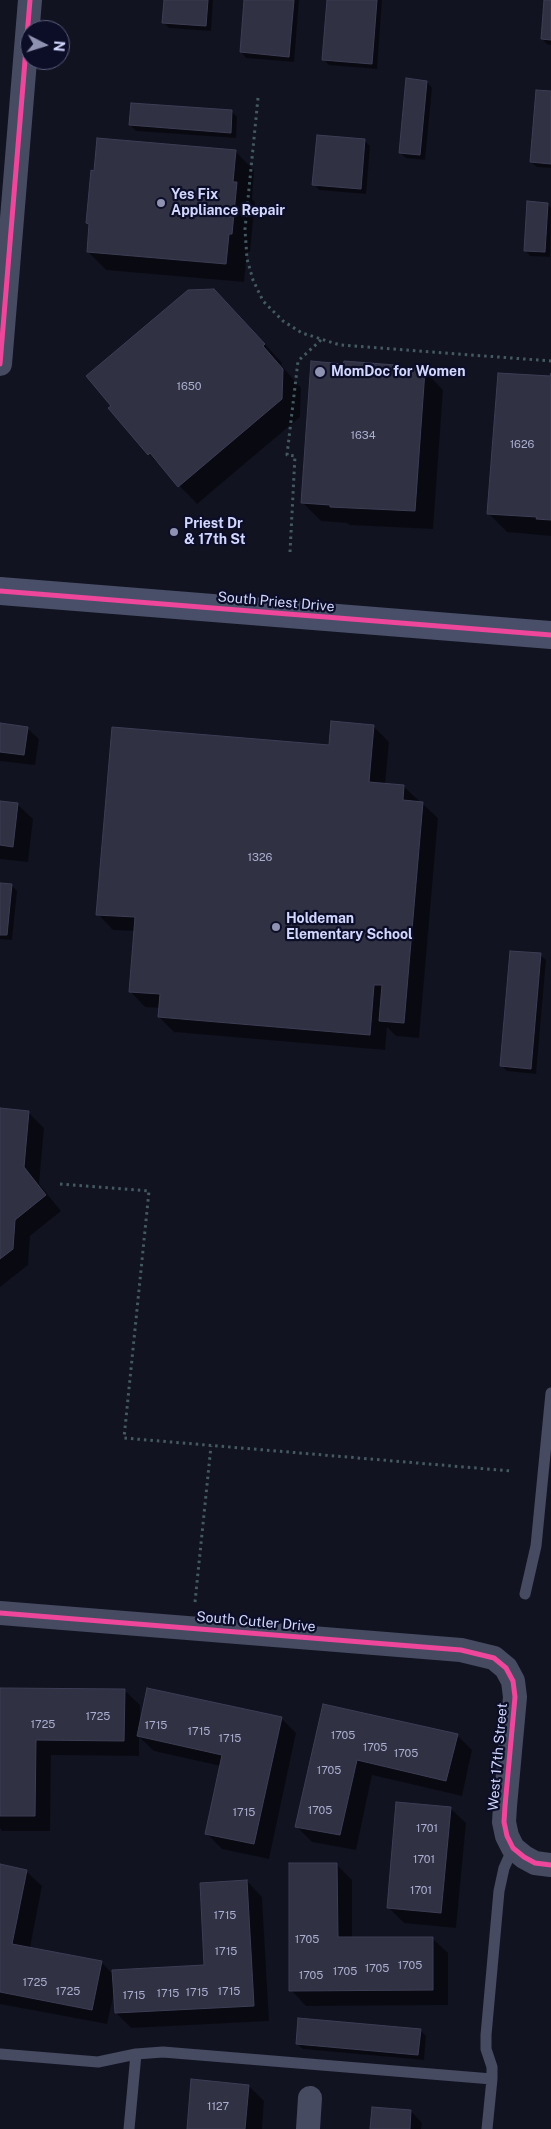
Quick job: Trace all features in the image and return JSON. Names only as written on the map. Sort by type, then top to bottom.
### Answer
[{"type":"main road","name":"South Priest Drive","points":[[0,591],[551,635]]},
{"type":"street","points":[[0,364],[30,0]]},
{"type":"street","name":"South Cutler Drive","points":[[0,1613],[461,1650],[494,1658],[506,1668]]},
{"type":"street","name":"West 17th Street","points":[[506,1668],[513,1681],[515,1697],[504,1822],[507,1836],[513,1848]]},
{"type":"street","points":[[513,1848],[535,1863],[551,1865]]},
{"type":"street","points":[[308,2129],[310,2098]]},
{"type":"lane","points":[[525,1594],[536,1546],[551,1392]]},
{"type":"lane","points":[[487,2129],[492,2067],[486,2049],[487,2025],[499,1891],[504,1868],[513,1848]]},
{"type":"lane","points":[[0,2054],[98,2062],[136,2054],[163,2052],[492,2079]]},
{"type":"lane","points":[[129,2129],[136,2054]]},
{"type":"path","points":[[258,98],[245,229],[247,259],[253,280],[263,301],[283,321],[302,334],[340,345],[551,361]]},
{"type":"path","points":[[290,552],[295,456],[287,455],[298,362],[322,340]]},
{"type":"path","points":[[60,1184],[149,1190],[124,1438],[511,1472]]},
{"type":"path","points":[[195,1602],[211,1446]]},
{"type":"building","points":[[164,0],[208,0],[206,26],[162,23]]},
{"type":"building","points":[[244,0],[294,0],[289,57],[240,52]]},
{"type":"building","points":[[327,0],[377,0],[372,64],[322,60]]},
{"type":"building","points":[[544,0],[551,0],[551,40],[541,39]]},
{"type":"building","points":[[406,78],[427,81],[420,155],[399,153]]},
{"type":"building","points":[[536,90],[551,91],[551,164],[530,162]]},
{"type":"building","points":[[131,103],[232,110],[231,133],[129,125]]},
{"type":"building","points":[[317,135],[365,139],[361,189],[312,185]]},
{"type":"building","name":"Yes Fix Appliance Repair","points":[[97,138],[236,150],[233,182],[237,182],[232,234],[229,234],[226,264],[87,252],[89,224],[86,223],[91,170],[94,171]]},
{"type":"building","points":[[527,201],[548,203],[545,252],[524,251]]},
{"type":"building","points":[[214,289],[265,344],[263,346],[283,369],[282,399],[178,487],[150,453],[148,455],[108,408],[111,406],[86,376],[188,290]]},
{"type":"building","points":[[311,361],[343,364],[344,361],[395,365],[395,367],[425,370],[415,511],[330,507],[330,505],[301,503]]},
{"type":"building","points":[[498,373],[550,376],[551,373],[551,520],[536,519],[537,517],[487,514]]},
{"type":"building","points":[[331,721],[374,725],[369,782],[404,785],[403,800],[423,802],[404,1023],[379,1021],[382,985],[374,985],[370,1035],[158,1017],[160,994],[129,992],[135,917],[96,915],[112,727],[329,745]]},
{"type":"building","points":[[0,723],[28,727],[24,755],[0,752]]},
{"type":"building","points":[[0,801],[18,803],[13,847],[0,845]]},
{"type":"building","points":[[0,883],[12,884],[7,935],[0,935]]},
{"type":"building","points":[[510,951],[541,953],[531,1069],[500,1066]]},
{"type":"building","points":[[0,1108],[29,1111],[24,1167],[46,1195],[15,1220],[13,1249],[0,1259]]},
{"type":"building","points":[[0,1688],[125,1689],[124,1741],[36,1740],[35,1816],[0,1816]]},
{"type":"building","points":[[147,1688],[282,1717],[254,1844],[205,1834],[222,1755],[137,1736]]},
{"type":"building","points":[[323,1704],[458,1734],[446,1781],[357,1760],[340,1835],[295,1827]]},
{"type":"building","points":[[396,1802],[451,1807],[441,1913],[387,1908]]},
{"type":"building","points":[[289,1863],[337,1863],[338,1937],[433,1937],[433,1990],[289,1991]]},
{"type":"building","points":[[0,1864],[27,1870],[12,1944],[102,1961],[92,2010],[0,1992]]},
{"type":"building","points":[[247,1880],[254,2006],[115,2013],[112,1970],[204,1965],[200,1883]]},
{"type":"building","points":[[298,2018],[421,2029],[418,2055],[296,2044]]},
{"type":"building","points":[[191,2079],[249,2085],[245,2129],[187,2129]]},
{"type":"building","points":[[372,2107],[411,2110],[410,2129],[370,2129]]},
{"type":"cycle path","points":[[0,364],[30,0]]},
{"type":"cycle path","points":[[0,591],[551,635]]},
{"type":"cycle path","points":[[0,1613],[461,1650],[494,1658],[506,1668],[513,1681],[515,1697],[504,1822],[507,1836],[513,1848],[524,1857],[535,1863],[551,1865]]},
{"type":"place","name":"Yes Fix Appliance Repair","points":[[161,203]]},
{"type":"place","name":"MomDoc for Women","points":[[320,372]]},
{"type":"place","name":"Priest Dr & 17th St","points":[[174,532]]},
{"type":"place","name":"Holdeman Elementary School","points":[[276,927]]}]
